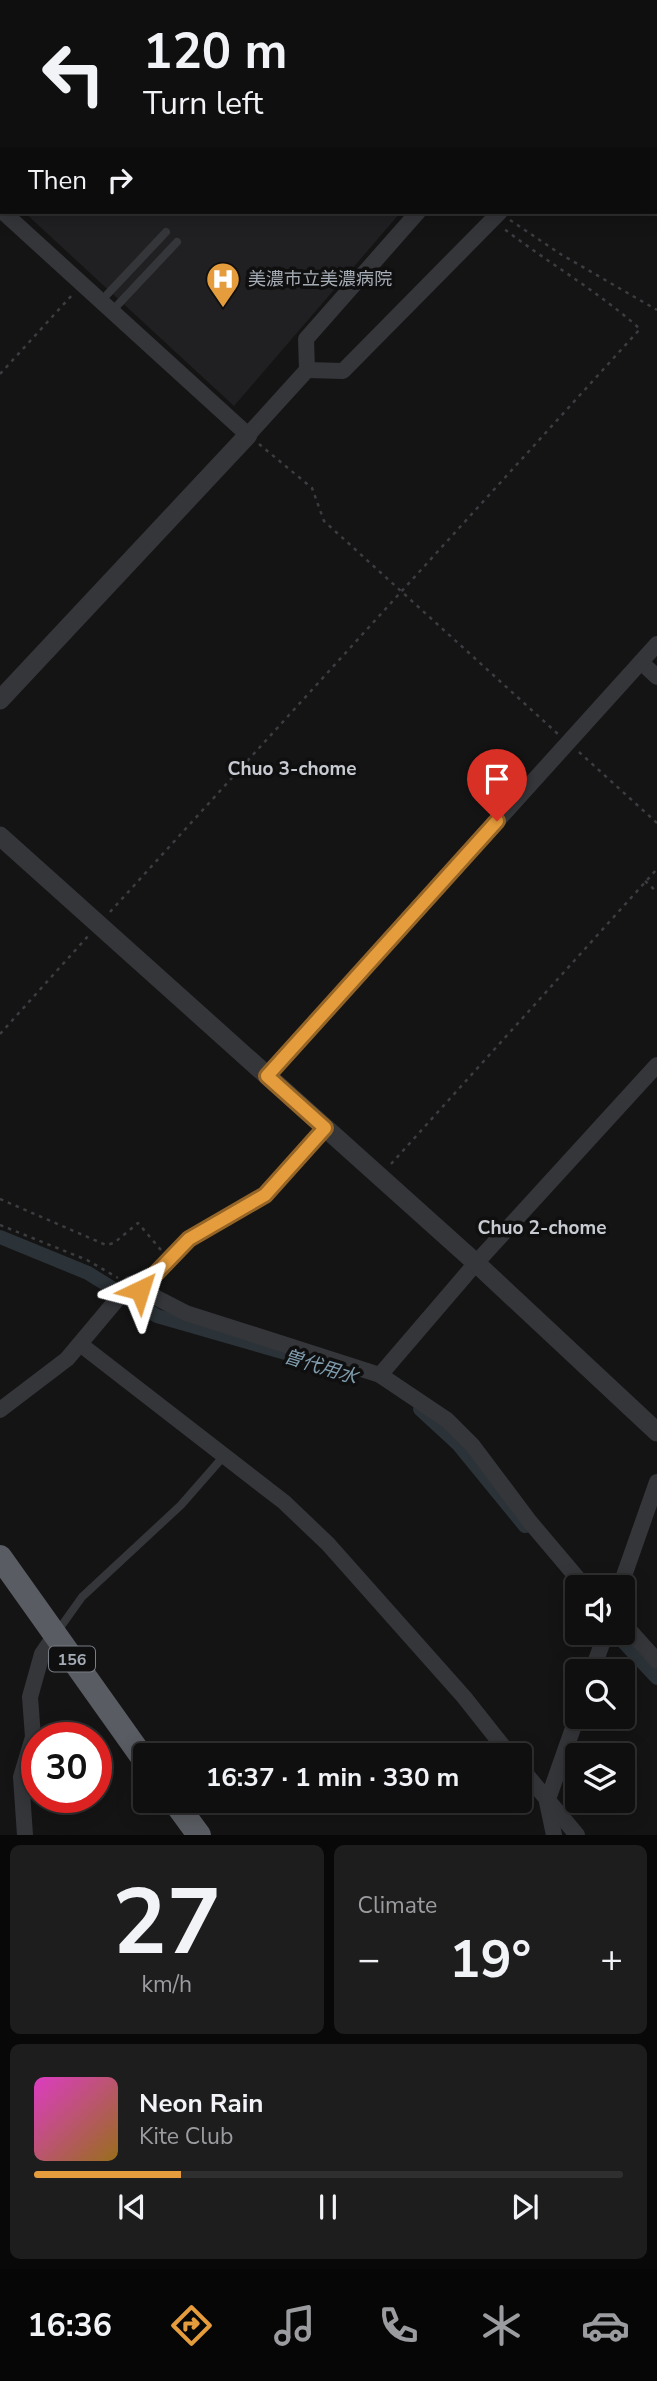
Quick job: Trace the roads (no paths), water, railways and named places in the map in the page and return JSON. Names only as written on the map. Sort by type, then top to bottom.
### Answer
[{"type":"highway","name":"156","points":[[0,1558],[133,1744]]},
{"type":"highway","points":[[182,1813],[198,1835]]},
{"type":"street","points":[[4,214],[248,435]]},
{"type":"street","points":[[0,700],[307,370],[306,339],[416,214]]},
{"type":"street","points":[[307,370],[343,371],[496,216]]},
{"type":"street","points":[[267,1076],[657,644]]},
{"type":"street","points":[[641,663],[657,677]]},
{"type":"street","points":[[3,843],[476,1263],[657,1432]]},
{"type":"street","points":[[380,1375],[476,1263],[657,1065]]},
{"type":"street","points":[[0,1410],[67,1359],[116,1300],[135,1287],[189,1239],[265,1195],[325,1128]]},
{"type":"street","points":[[135,1287],[186,1312],[380,1375],[447,1420],[472,1446],[575,1575]]},
{"type":"street","points":[[80,1344],[284,1502],[328,1544],[456,1687],[500,1743]]},
{"type":"street","points":[[624,1575],[657,1482]]},
{"type":"street","points":[[25,1835],[21,1777],[33,1737],[30,1697],[42,1654],[55,1635]]},
{"type":"street","points":[[635,1636],[657,1661]]},
{"type":"street","points":[[554,1835],[547,1802],[573,1729]]},
{"type":"street","points":[[532,1783],[577,1835]]},
{"type":"lane","points":[[107,306],[166,232]]},
{"type":"lane","points":[[107,306],[177,242]]},
{"type":"lane","points":[[55,1635],[82,1597],[181,1505],[223,1457]]},
{"type":"waterway","name":"曽代用水","points":[[0,1237],[88,1273],[157,1316],[303,1358]]},
{"type":"waterway","name":"曽代用水","points":[[420,1409],[458,1444],[525,1526]]},
{"type":"waterway","name":"曽代用水","points":[[626,1645],[657,1678]]},
{"type":"place","name":"美濃市立美濃病院","points":[[223,309]]},
{"type":"district","name":"Chuo 3-chome","points":[[292,768]]},
{"type":"district","name":"Chuo 2-chome","points":[[542,1227]]}]
